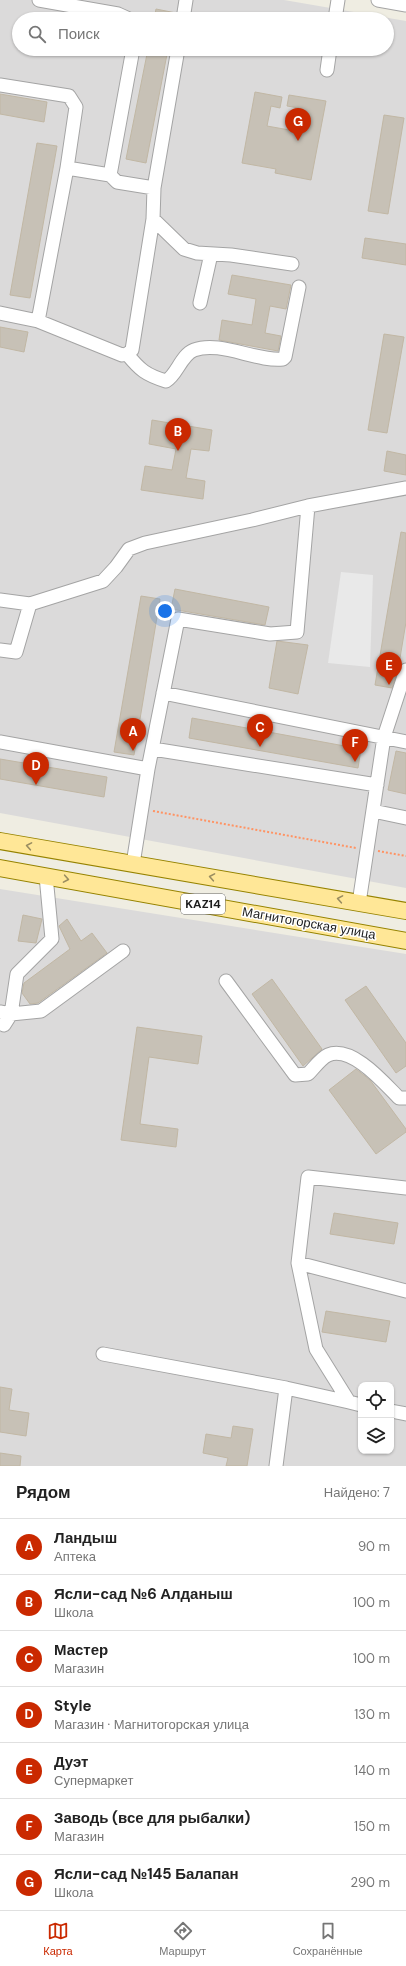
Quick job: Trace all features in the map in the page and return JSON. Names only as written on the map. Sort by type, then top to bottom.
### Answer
[{"type":"main road","name":"KAZ14","points":[[0,841],[406,911]]},
{"type":"main road","name":"Магнитогорская улица","points":[[0,868],[406,941]]},
{"type":"street","points":[[39,0],[107,12]]},
{"type":"street","points":[[184,12],[186,0]]},
{"type":"street","points":[[336,12],[338,0]]},
{"type":"street","points":[[378,0],[406,5]]},
{"type":"street","points":[[110,175],[132,56]]},
{"type":"street","points":[[0,313],[38,321],[122,355],[127,354],[132,350],[153,219],[154,188],[177,56]]},
{"type":"street","points":[[327,70],[329,56]]},
{"type":"street","points":[[0,85],[69,96],[76,107],[38,321]]},
{"type":"street","points":[[66,168],[110,175],[117,182],[154,188]]},
{"type":"street","points":[[153,219],[184,248],[197,254],[211,254],[292,264]]},
{"type":"street","points":[[200,303],[211,254]]},
{"type":"street","points":[[127,354],[140,370],[150,376],[166,381],[170,379],[176,368],[193,350],[207,348],[283,359],[285,357],[299,287]]},
{"type":"street","points":[[0,600],[30,604],[103,581],[116,567],[129,549],[145,543],[252,520],[308,506],[406,488]]},
{"type":"street","points":[[133,864],[148,769],[178,618],[270,634],[297,632],[308,506]]},
{"type":"street","points":[[0,650],[16,652],[30,604]]},
{"type":"street","points":[[359,903],[384,738],[406,670]]},
{"type":"street","points":[[163,694],[406,742]]},
{"type":"street","points":[[0,742],[148,769]]},
{"type":"street","points":[[153,749],[377,785]]},
{"type":"street","points":[[373,811],[406,818]]},
{"type":"street","points":[[46,876],[52,939],[17,974],[5,1017],[41,1010],[123,951]]},
{"type":"street","points":[[226,981],[295,1075],[308,1074],[327,1055],[336,1053],[349,1056],[364,1064],[399,1098],[406,1098]]},
{"type":"street","points":[[355,1403],[316,1349],[298,1263],[308,1177],[406,1188]]},
{"type":"street","points":[[298,1263],[406,1291]]},
{"type":"street","points":[[103,1354],[286,1388],[355,1403]]},
{"type":"street","points":[[276,1466],[286,1388]]},
{"type":"street","points":[[394,1412],[406,1414]]},
{"type":"path","points":[[142,809],[406,856]]},
{"type":"shaded area","points":[[0,0],[284,0],[354,12],[12,12],[12,56],[394,56],[394,19],[406,21],[406,888],[0,813]]},
{"type":"shaded area","points":[[341,572],[373,575],[370,667],[328,663]]},
{"type":"shaded area","points":[[0,889],[406,954],[406,1466],[0,1466]]},
{"type":"building","points":[[156,9],[171,12],[155,12]]},
{"type":"building","points":[[147,56],[167,56],[146,163],[126,159]]},
{"type":"building","points":[[255,92],[282,97],[280,108],[271,106],[267,126],[295,131],[299,108],[287,106],[289,95],[326,101],[311,180],[275,173],[276,169],[242,163]]},
{"type":"building","points":[[0,94],[47,102],[44,122],[0,114]]},
{"type":"building","points":[[384,115],[404,118],[388,214],[368,211]]},
{"type":"building","points":[[37,143],[57,146],[30,298],[10,295]]},
{"type":"building","points":[[365,238],[406,244],[406,265],[362,258]]},
{"type":"building","points":[[232,275],[291,285],[286,309],[270,306],[265,333],[281,336],[278,351],[219,340],[222,320],[252,325],[256,299],[228,294]]},
{"type":"building","points":[[0,327],[28,332],[24,352],[0,347]]},
{"type":"building","points":[[384,334],[404,337],[387,433],[368,430]]},
{"type":"building","points":[[152,420],[212,430],[209,451],[191,449],[186,478],[205,481],[203,499],[141,490],[145,466],[172,470],[176,449],[149,444]]},
{"type":"building","points":[[387,451],[406,455],[406,475],[384,471]]},
{"type":"building","points":[[401,532],[406,533],[406,622],[398,670],[392,688],[375,685]]},
{"type":"building","points":[[175,589],[269,607],[265,625],[171,609]]},
{"type":"building","points":[[141,596],[160,599],[134,755],[114,752]]},
{"type":"building","points":[[277,641],[308,645],[298,694],[269,688]]},
{"type":"building","points":[[192,718],[361,749],[358,768],[189,738]]},
{"type":"building","points":[[396,751],[406,753],[406,794],[388,790]]},
{"type":"building","points":[[0,759],[107,777],[104,797],[0,779]]},
{"type":"building","points":[[23,915],[42,919],[36,943],[18,941]]},
{"type":"building","points":[[67,919],[81,941],[92,933],[107,953],[38,1003],[30,1004],[22,993],[24,983],[70,949],[59,926]]},
{"type":"building","points":[[272,979],[322,1049],[303,1066],[252,994]]},
{"type":"building","points":[[366,986],[406,1043],[406,1066],[396,1073],[345,1000]]},
{"type":"building","points":[[137,1027],[202,1036],[198,1064],[149,1057],[140,1124],[178,1129],[176,1147],[121,1140]]},
{"type":"building","points":[[356,1069],[370,1080],[406,1129],[406,1132],[376,1154],[329,1090]]},
{"type":"building","points":[[334,1213],[398,1223],[394,1244],[330,1234]]},
{"type":"building","points":[[326,1311],[390,1321],[386,1342],[322,1332]]},
{"type":"building","points":[[0,1387],[12,1389],[9,1410],[29,1413],[26,1436],[0,1432]]},
{"type":"building","points":[[233,1426],[253,1429],[247,1466],[226,1466],[228,1458],[203,1453],[206,1434],[231,1438]]},
{"type":"building","points":[[0,1453],[21,1456],[20,1466],[0,1466]]},
{"type":"place","name":"Ясли-сад №145 Балапан","points":[[298,141]]},
{"type":"place","name":"Ясли-сад №6 Алданыш","points":[[178,451]]},
{"type":"place","name":"Дуэт","points":[[389,685]]},
{"type":"place","name":"Мастер","points":[[260,747]]},
{"type":"place","name":"Ландыш","points":[[133,751]]},
{"type":"place","name":"Заводь (все для рыбалки)","points":[[355,762]]},
{"type":"place","name":"Style","points":[[36,785]]}]
